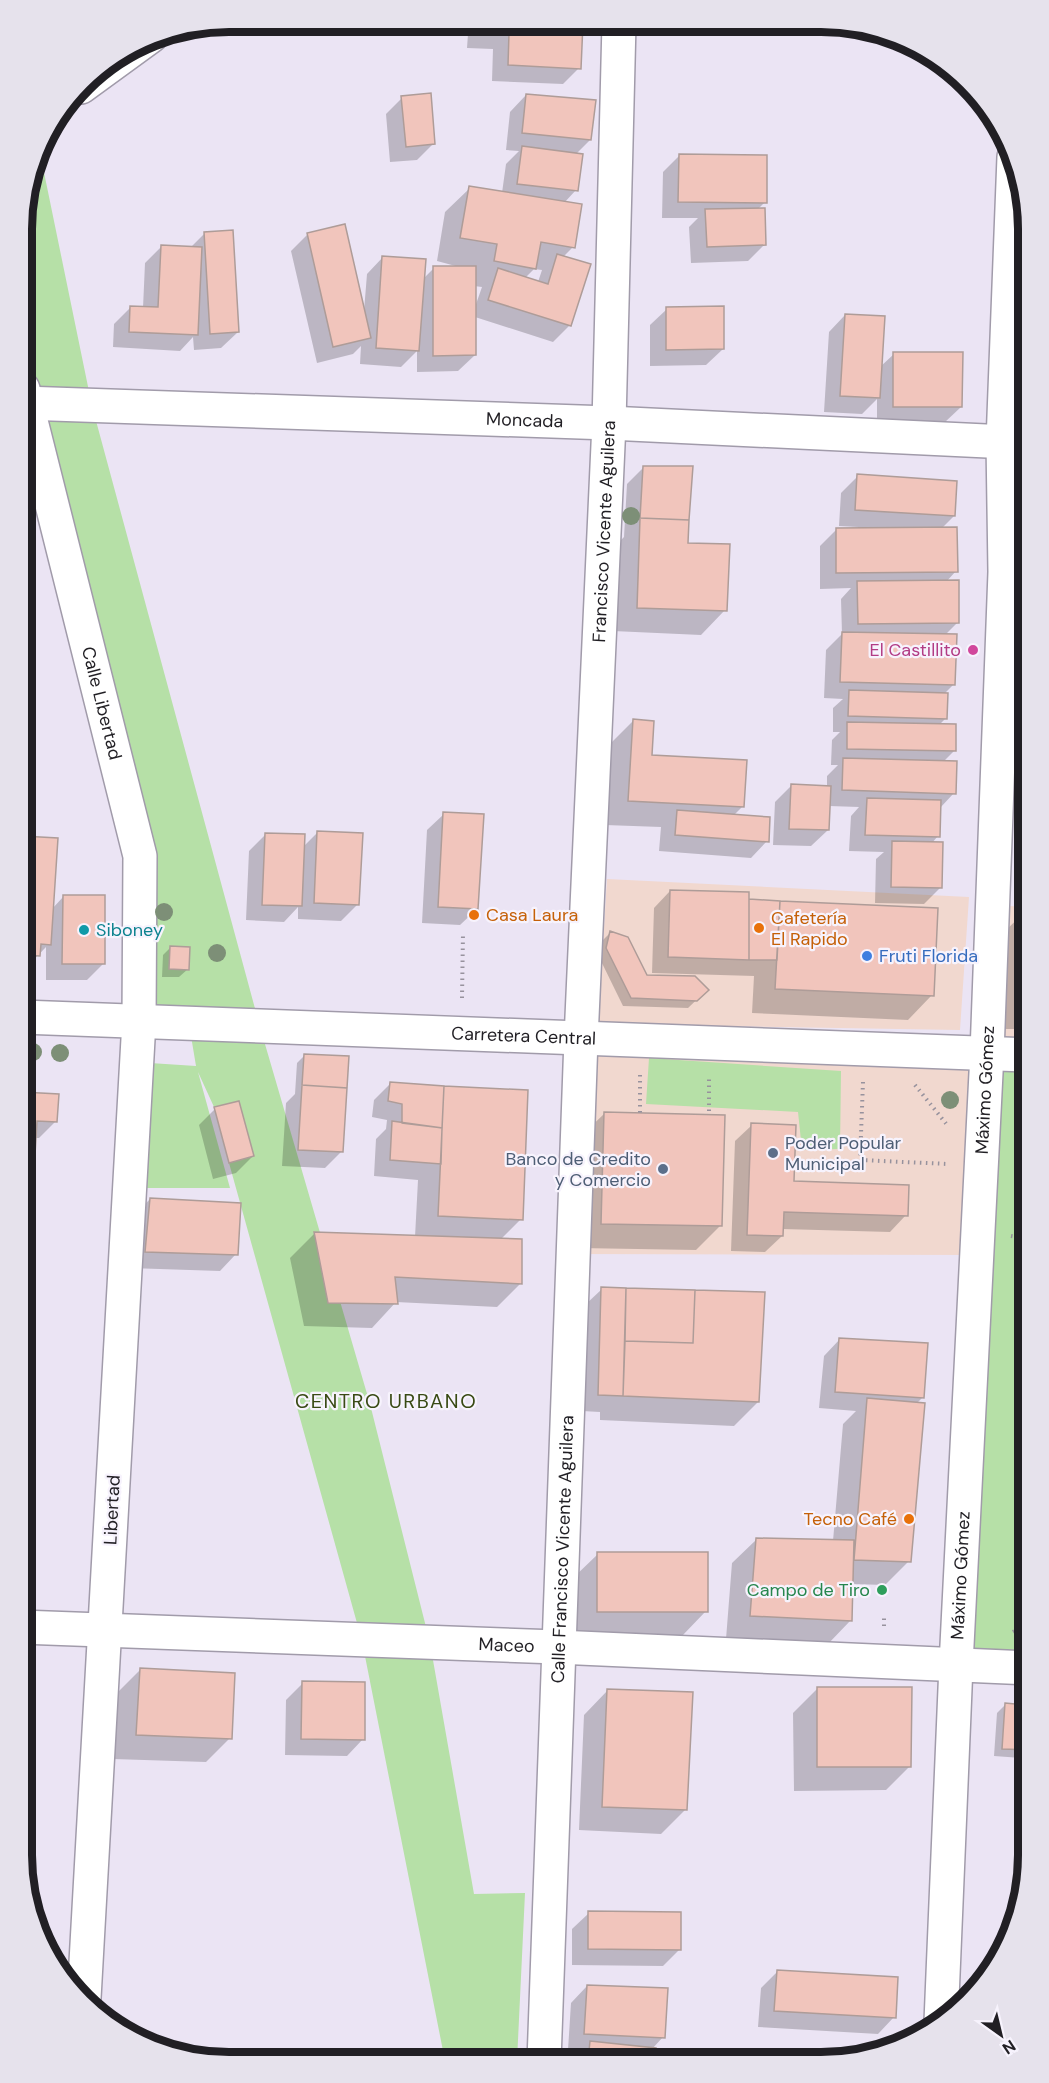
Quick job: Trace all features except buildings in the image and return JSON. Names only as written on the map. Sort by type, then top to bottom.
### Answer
[{"type":"main road","name":"Francisco Vicente Aguilera","points":[[581,1039],[609,423],[619,32]]},
{"type":"main road","name":"Máximo Gómez","points":[[942,2010],[956,1665],[987,1053],[991,893],[1005,572],[1015,442],[1014,191]]},
{"type":"main road","name":"Moncada","points":[[32,398],[1015,442]]},
{"type":"main road","name":"Calle Libertad","points":[[32,430],[140,856],[139,1021]]},
{"type":"main road","name":"Carretera Central","points":[[32,1017],[1017,1054]]},
{"type":"main road","name":"Libertad","points":[[85,1989],[139,1021]]},
{"type":"main road","name":"Calle Francisco Vicente Aguilera","points":[[544,2052],[557,1647],[581,1039]]},
{"type":"main road","name":"Maceo","points":[[32,1627],[1017,1668]]},
{"type":"path","points":[[460,1034],[463,933]]},
{"type":"path","points":[[875,1049],[981,1166]]},
{"type":"path","points":[[875,1049],[860,1160],[981,1166]]},
{"type":"shaded area","points":[[607,879],[969,897],[960,1030],[598,1024]]},
{"type":"shaded area","points":[[990,905],[1018,906],[1017,1096],[977,1255],[572,1254],[581,1039],[986,1053]]},
{"type":"green space","points":[[42,164],[92,406],[260,1027],[370,1404],[430,1643],[474,1894],[525,1893],[517,2052],[443,2052],[362,1641],[229,1163],[254,1156],[239,1101],[214,1107],[198,1072],[230,1188],[147,1188],[150,1063],[196,1066],[189,1024],[139,1021],[140,856],[32,425],[33,203]]},
{"type":"green space","points":[[1009,327],[1018,327],[1018,573],[1005,572]]},
{"type":"green space","points":[[987,1053],[1017,1054],[1017,1668],[956,1665]]},
{"type":"green space","points":[[649,1058],[841,1071],[840,1149],[802,1150],[798,1112],[646,1104]]},
{"type":"place","name":"El Castillito","points":[[973,650]]},
{"type":"place","name":"Casa Laura","points":[[474,915]]},
{"type":"place","name":"Cafetería El Rapido","points":[[759,928]]},
{"type":"place","name":"Siboney","points":[[84,930]]},
{"type":"place","name":"Fruti Florida","points":[[867,956]]},
{"type":"place","name":"Poder Popular Municipal","points":[[773,1153]]},
{"type":"place","name":"Banco de Credito y Comercio","points":[[663,1169]]},
{"type":"place","name":"Tecno Café","points":[[909,1519]]},
{"type":"place","name":"Campo de Tiro","points":[[882,1590]]},
{"type":"district","name":"CENTRO URBANO","points":[[386,1401]]}]
